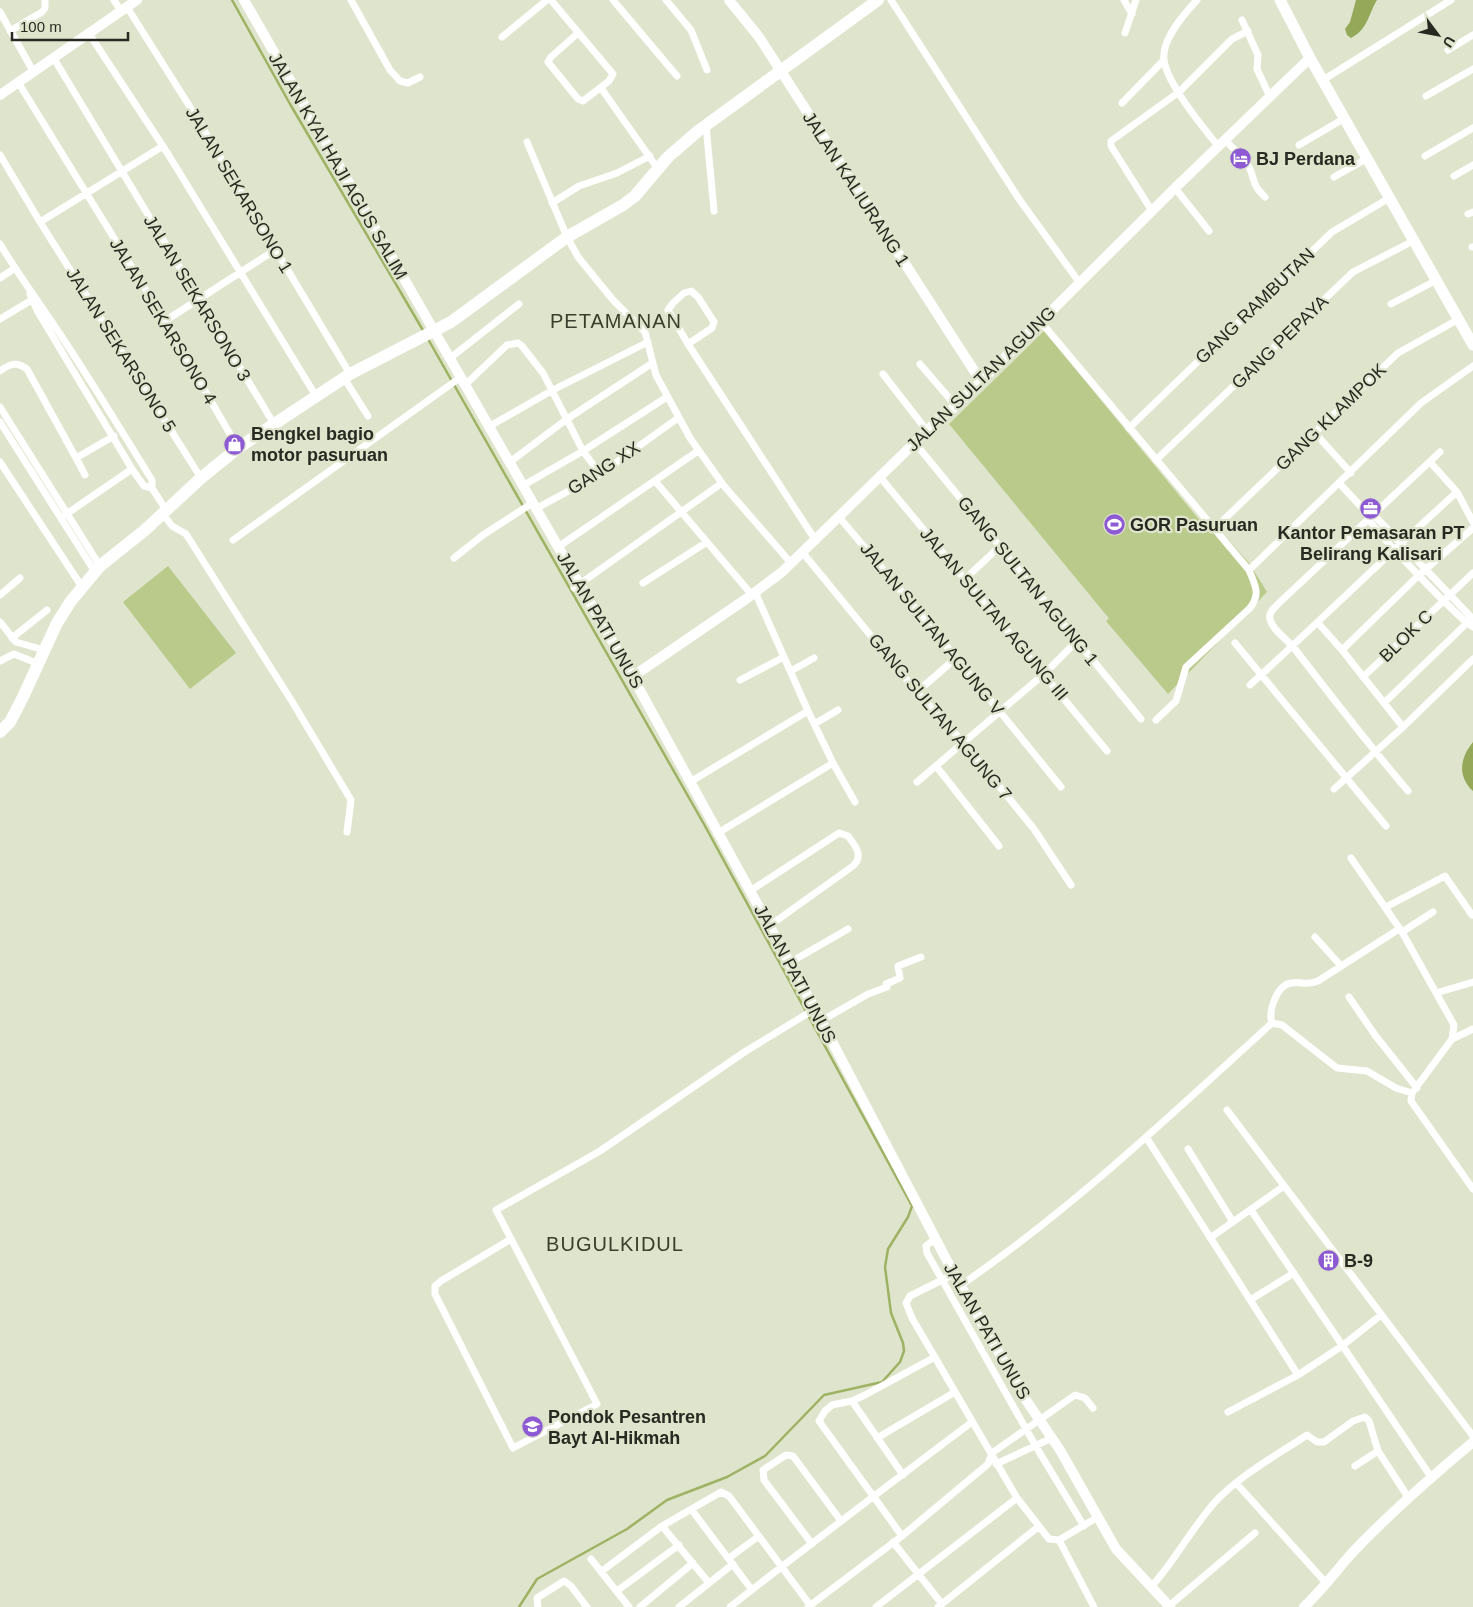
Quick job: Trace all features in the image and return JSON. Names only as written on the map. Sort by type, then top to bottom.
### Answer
[{"type":"highway","points":[[0,732],[10,722],[57,623],[82,587],[97,569],[201,478],[238,448],[316,396],[347,376],[451,322],[567,237],[624,205],[635,196],[678,146],[878,0]]},
{"type":"main road","points":[[0,95],[88,32],[137,0]]},
{"type":"main road","name":"JALAN KYAI HAJI AGUS SALIM","points":[[244,0],[428,334]]},
{"type":"main road","name":"JALAN KALIURANG 1","points":[[729,0],[747,19],[980,380]]},
{"type":"main road","points":[[1280,0],[1310,58],[1473,345]]},
{"type":"main road","name":"JALAN SULTAN AGUNG","points":[[632,677],[754,594],[803,553],[915,443],[956,406],[1079,282],[1310,58]]},
{"type":"main road","name":"JALAN PATI UNUS","points":[[428,334],[449,359],[460,381],[490,426],[524,485],[529,507],[558,547],[577,586],[632,677],[789,963],[809,1011],[821,1021],[948,1277],[961,1286],[1033,1425],[1091,1521],[1121,1557],[1169,1607]]},
{"type":"main road","points":[[1304,1607],[1327,1584],[1352,1554],[1408,1497],[1473,1442]]},
{"type":"street","points":[[10,31],[42,12],[46,8],[45,0]]},
{"type":"street","name":"JALAN SEKARSONO 1","points":[[114,0],[124,9],[190,107],[276,250],[368,416]]},
{"type":"street","points":[[351,0],[386,64],[397,79],[408,83],[420,77]]},
{"type":"street","points":[[502,37],[549,0],[578,33],[613,74],[601,88],[586,100],[580,101],[550,67],[548,62],[550,57],[578,33]]},
{"type":"street","points":[[666,0],[689,26],[707,70]]},
{"type":"street","points":[[891,0],[1019,198],[1079,282]]},
{"type":"street","points":[[1124,0],[1132,14]]},
{"type":"street","points":[[1125,33],[1136,0]]},
{"type":"street","points":[[1197,0],[1173,32],[1167,44],[1164,60],[1168,74],[1192,113],[1222,143],[1248,165],[1251,180],[1257,190],[1265,197]]},
{"type":"street","points":[[1323,80],[1450,0]]},
{"type":"street","points":[[615,2],[677,76]]},
{"type":"street","points":[[0,12],[33,71]]},
{"type":"street","points":[[1242,20],[1258,57],[1257,69],[1270,97]]},
{"type":"street","points":[[1152,211],[1111,146],[1111,141],[1179,92],[1232,39],[1248,31]]},
{"type":"street","points":[[88,32],[162,146],[316,396]]},
{"type":"street","points":[[1448,50],[1473,35]]},
{"type":"street","name":"JALAN SEKARSONO 3","points":[[53,57],[274,424]]},
{"type":"street","points":[[1122,103],[1164,60]]},
{"type":"street","points":[[1426,96],[1473,69]]},
{"type":"street","name":"JALAN SEKARSONO 4","points":[[18,82],[165,321],[238,448]]},
{"type":"street","points":[[601,88],[658,169]]},
{"type":"street","points":[[1299,145],[1345,118]]},
{"type":"street","points":[[706,125],[714,211]]},
{"type":"street","points":[[1425,156],[1473,128]]},
{"type":"street","points":[[527,142],[552,203],[578,258],[613,300],[642,328],[648,342],[651,364],[674,421],[694,453],[718,485],[786,568]]},
{"type":"street","points":[[40,222],[162,146]]},
{"type":"street","name":"JALAN SEKARSONO 5","points":[[0,155],[201,478]]},
{"type":"street","points":[[552,203],[579,186],[617,173],[650,156]]},
{"type":"street","points":[[1334,177],[1368,158]]},
{"type":"street","points":[[1454,176],[1473,165]]},
{"type":"street","points":[[1175,188],[1209,231]]},
{"type":"street","name":"GANG RAMBUTAN","points":[[1132,425],[1335,230],[1391,198]]},
{"type":"street","name":"GANG PEPAYA","points":[[1159,457],[1356,270],[1415,240]]},
{"type":"street","points":[[0,244],[56,334],[76,358],[152,480],[152,488],[172,526],[186,534],[293,702],[351,800],[347,832]]},
{"type":"street","points":[[165,321],[276,250]]},
{"type":"street","points":[[0,278],[14,268]]},
{"type":"street","points":[[1391,304],[1437,280]]},
{"type":"street","points":[[688,344],[714,326],[712,318],[698,297],[691,291],[684,293],[673,302],[668,310],[688,344],[816,541]]},
{"type":"street","points":[[0,319],[32,297]]},
{"type":"street","points":[[449,359],[519,304]]},
{"type":"street","name":"GANG KLAMPOK","points":[[1217,526],[1401,351],[1459,319]]},
{"type":"street","points":[[1041,322],[1132,425],[1252,567],[1258,592],[1257,600],[1186,667],[1176,701],[1156,720]]},
{"type":"street","points":[[56,334],[68,362],[132,468],[144,486],[152,488]]},
{"type":"street","points":[[490,426],[551,391],[648,342]]},
{"type":"street","points":[[233,540],[444,388],[460,381],[507,345],[518,343],[543,373],[583,451],[600,474]]},
{"type":"street","points":[[68,362],[76,358]]},
{"type":"street","points":[[0,371],[13,363],[27,369],[86,475]]},
{"type":"street","points":[[510,462],[567,419],[651,364]]},
{"type":"street","points":[[920,364],[956,406]]},
{"type":"street","points":[[1252,567],[1340,484],[1426,398],[1473,366]]},
{"type":"street","points":[[883,374],[928,432]]},
{"type":"street","points":[[524,485],[583,451],[664,398]]},
{"type":"street","points":[[0,407],[3,422],[36,479],[60,518],[97,569]]},
{"type":"street","points":[[106,423],[114,419]]},
{"type":"street","name":"GANG XX","points":[[454,558],[529,507],[600,474],[674,421]]},
{"type":"street","points":[[3,422],[42,474],[68,513],[97,569]]},
{"type":"street","points":[[1315,433],[1351,472]]},
{"type":"street","points":[[76,458],[114,436]]},
{"type":"street","name":"GANG SULTAN AGUNG 1","points":[[915,443],[1141,719]]},
{"type":"street","points":[[1408,791],[1270,619],[1273,610],[1370,516],[1440,452]]},
{"type":"street","points":[[558,547],[694,453]]},
{"type":"street","points":[[0,462],[82,587]]},
{"type":"street","points":[[1430,462],[1457,492],[1473,522]]},
{"type":"street","points":[[60,518],[132,468]]},
{"type":"street","points":[[36,479],[42,474]]},
{"type":"street","name":"JALAN SULTAN AGUNG III","points":[[880,477],[1107,751]]},
{"type":"street","points":[[655,481],[754,594],[808,711],[816,723],[833,763],[855,802]]},
{"type":"street","points":[[1340,484],[1370,516],[1401,543],[1426,569],[1471,621]]},
{"type":"street","points":[[577,586],[718,485]]},
{"type":"street","points":[[1250,685],[1318,623],[1394,548],[1457,492]]},
{"type":"street","points":[[1370,516],[1394,548],[1443,600],[1471,621]]},
{"type":"street","name":"JALAN SULTAN AGUNG V","points":[[839,517],[1061,788]]},
{"type":"street","points":[[1342,650],[1426,569],[1473,528]]},
{"type":"street","points":[[643,583],[707,542]]},
{"type":"street","points":[[965,579],[1000,546]]},
{"type":"street","name":"GANG SULTAN AGUNG 7","points":[[803,553],[917,692],[964,742],[1034,829],[1072,885]]},
{"type":"street","name":"BLOK C","points":[[1362,677],[1473,573]]},
{"type":"street","points":[[0,595],[20,578]]},
{"type":"street","points":[[12,638],[47,610]]},
{"type":"street","points":[[1384,703],[1471,621]]},
{"type":"street","points":[[1318,623],[1403,727]]},
{"type":"street","points":[[1,624],[12,638],[21,645],[44,650]]},
{"type":"street","points":[[917,782],[1044,674],[1077,641]]},
{"type":"street","points":[[1235,643],[1386,826]]},
{"type":"street","points":[[18,655],[21,645]]},
{"type":"street","points":[[0,661],[8,656],[18,655],[39,664]]},
{"type":"street","points":[[740,680],[784,657]]},
{"type":"street","points":[[791,671],[814,658]]},
{"type":"street","points":[[917,692],[956,658]]},
{"type":"street","points":[[1334,789],[1403,727],[1473,659]]},
{"type":"street","points":[[816,723],[838,710]]},
{"type":"street","points":[[690,782],[808,711]]},
{"type":"street","points":[[718,833],[833,763]]},
{"type":"street","points":[[936,766],[999,846]]},
{"type":"street","points":[[750,891],[838,833],[848,836],[855,847],[859,857],[856,864],[769,926]]},
{"type":"street","points":[[1351,858],[1401,930],[1454,1026],[1452,1038],[1414,1091],[1411,1100],[1473,1189]]},
{"type":"street","points":[[1386,907],[1445,876],[1472,915]]},
{"type":"street","points":[[1272,1022],[1271,1010],[1278,995],[1288,984],[1294,982],[1309,985],[1433,912]]},
{"type":"street","points":[[789,963],[848,929]]},
{"type":"street","points":[[1315,937],[1341,966]]},
{"type":"street","points":[[821,1021],[868,994],[887,987],[886,984],[900,978],[898,966],[921,957]]},
{"type":"street","points":[[1436,993],[1473,982]]},
{"type":"street","points":[[1350,997],[1414,1091]]},
{"type":"street","points":[[511,1239],[441,1281],[435,1286],[435,1294],[513,1448],[597,1404],[496,1210],[600,1151],[746,1051],[809,1011]]},
{"type":"street","points":[[1272,1022],[1282,1025],[1337,1068],[1367,1072],[1396,1088],[1414,1091]]},
{"type":"street","points":[[961,1286],[1002,1257],[1146,1137],[1272,1022]]},
{"type":"street","points":[[1452,1038],[1473,1029]]},
{"type":"street","points":[[1227,1110],[1473,1436]]},
{"type":"street","points":[[1146,1137],[1298,1375]]},
{"type":"street","points":[[1188,1149],[1233,1222]]},
{"type":"street","points":[[1210,1238],[1284,1186]]},
{"type":"street","points":[[1251,1210],[1431,1476]]},
{"type":"street","points":[[1250,1300],[1294,1273]]},
{"type":"street","points":[[948,1277],[1091,1521],[1059,1540],[1051,1540],[1038,1527],[1017,1498],[934,1357],[912,1318],[906,1303],[910,1296],[948,1277]]},
{"type":"street","points":[[1228,1412],[1298,1375],[1342,1346],[1381,1315]]},
{"type":"street","points":[[902,1536],[819,1422],[824,1411],[832,1405],[852,1401],[893,1382],[934,1357]]},
{"type":"street","points":[[877,1438],[955,1392]]},
{"type":"street","points":[[602,1571],[662,1526],[718,1493],[725,1493],[784,1567],[809,1606],[902,1536],[988,1464],[992,1453],[1075,1395],[1086,1398],[1093,1408]]},
{"type":"street","points":[[852,1401],[902,1475]]},
{"type":"street","points":[[1151,1587],[1171,1564],[1203,1517],[1227,1490],[1308,1435],[1317,1442],[1324,1442],[1363,1416],[1369,1421],[1378,1451],[1408,1497]]},
{"type":"street","points":[[730,1607],[784,1567],[872,1496],[972,1422]]},
{"type":"street","points":[[988,1464],[998,1464],[1043,1441]]},
{"type":"street","points":[[1355,1466],[1378,1451]]},
{"type":"street","points":[[812,1544],[762,1474],[763,1470],[786,1455],[793,1456],[841,1521]]},
{"type":"street","points":[[1237,1484],[1327,1584]]},
{"type":"street","points":[[876,1607],[1017,1498]]},
{"type":"street","points":[[691,1509],[752,1590]]},
{"type":"street","points":[[662,1526],[709,1583]]},
{"type":"street","points":[[893,1542],[940,1606],[1038,1527]]},
{"type":"street","points":[[1169,1607],[1255,1533]]},
{"type":"street","points":[[679,1607],[709,1583],[759,1536]]},
{"type":"street","points":[[1059,1540],[1094,1607]]},
{"type":"street","points":[[617,1591],[679,1545]]},
{"type":"street","points":[[591,1560],[602,1571],[629,1607]]},
{"type":"street","points":[[640,1607],[693,1563]]},
{"type":"street","points":[[538,1607],[537,1598],[564,1582],[571,1586],[587,1607]]},
{"type":"green space","points":[[1356,0],[1377,0],[1364,26],[1351,38],[1347,35],[1345,29],[1350,22]]},
{"type":"green space","name":"GOR Pasuruan","points":[[1044,331],[1211,534],[1220,530],[1249,563],[1267,592],[1168,694],[1106,621],[1109,618],[949,424]]},
{"type":"green space","points":[[168,566],[236,653],[190,689],[123,602]]},
{"type":"green space","points":[[1473,742],[1473,791],[1464,779],[1462,767],[1465,754]]},
{"type":"waterway","points":[[232,0],[290,104],[424,332]]},
{"type":"waterway","points":[[428,339],[705,826],[912,1206],[908,1217],[888,1249],[885,1267],[891,1313],[903,1343],[904,1351],[900,1362],[882,1382],[824,1395],[765,1456],[727,1477],[667,1500],[627,1529],[537,1579],[519,1607]]},
{"type":"place","name":"BJ Perdana","points":[[1240,159]]},
{"type":"place","name":"Bengkel bagio motor pasuruan","points":[[235,444]]},
{"type":"place","name":"Kantor Pemasaran PT Belirang Kalisari","points":[[1371,508]]},
{"type":"place","name":"GOR Pasuruan","points":[[1114,525]]},
{"type":"place","name":"B-9","points":[[1328,1261]]},
{"type":"place","name":"Pondok Pesantren Bayt Al-Hikmah","points":[[532,1427]]},
{"type":"district","name":"PETAMANAN","points":[[616,321]]},
{"type":"district","name":"BUGULKIDUL","points":[[615,1244]]}]
